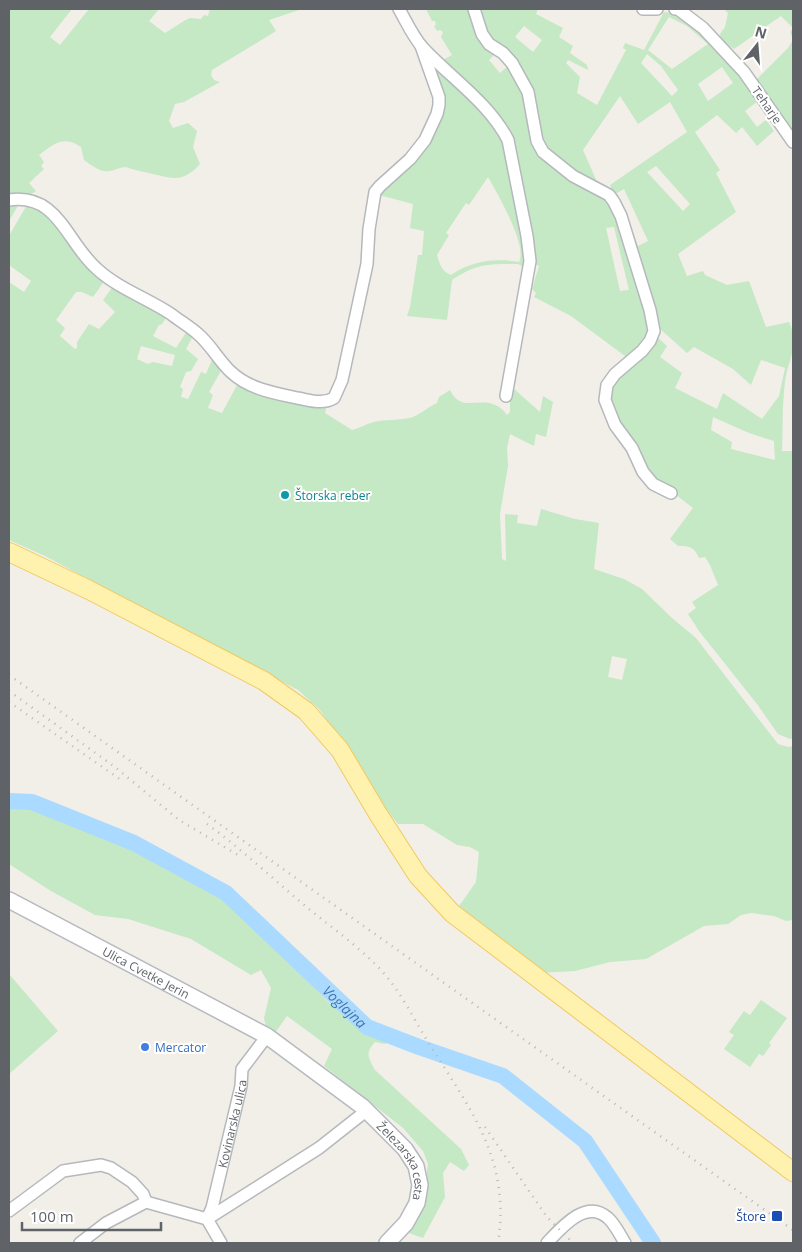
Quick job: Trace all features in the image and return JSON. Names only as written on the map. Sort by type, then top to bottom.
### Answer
[{"type":"main road","points":[[9,552],[80,586],[264,681],[306,711],[340,750],[418,876],[452,913],[793,1172]]},
{"type":"street","points":[[9,200],[20,198],[38,202],[51,211],[95,268],[111,280],[169,313],[199,335],[232,373],[258,389],[326,402],[334,398],[342,380],[367,264],[369,229],[375,192],[410,159],[425,140],[439,105],[421,46],[399,9]]},
{"type":"street","points":[[474,9],[482,34],[488,44],[502,53],[512,63],[528,92],[538,140],[543,152],[573,176],[609,195],[621,216],[650,310],[654,331],[650,341],[642,351],[615,374],[606,385],[605,400],[616,425],[632,448],[643,472],[653,484],[671,493]]},
{"type":"street","points":[[643,9],[658,9]]},
{"type":"street","name":"Teharje","points":[[675,9],[678,9],[703,28],[744,72],[793,142]]},
{"type":"street","points":[[421,46],[488,111],[502,128],[510,149],[530,261],[506,396]]},
{"type":"street","name":"Ulica Cvetke Jerin","points":[[9,900],[267,1036],[364,1109]]},
{"type":"street","name":"Kovinarska ulica","points":[[207,1219],[212,1208],[241,1086],[242,1069],[267,1036]]},
{"type":"street","points":[[207,1219],[319,1148],[364,1109]]},
{"type":"street","name":"Železarska cesta","points":[[364,1109],[405,1149],[416,1166],[420,1186],[417,1204],[406,1223],[387,1243]]},
{"type":"street","points":[[9,1211],[63,1171],[101,1165],[111,1168],[132,1182],[143,1194],[146,1202]]},
{"type":"street","points":[[80,1243],[106,1223],[146,1202],[207,1219],[222,1243]]},
{"type":"street","points":[[547,1243],[571,1220],[588,1211],[597,1211],[608,1218],[625,1243]]},
{"type":"green space","points":[[9,9],[72,9],[50,37],[60,45],[89,9],[159,9],[149,21],[165,33],[190,18],[201,19],[204,15],[208,16],[210,9],[302,9],[269,20],[276,31],[212,70],[211,75],[214,80],[220,82],[184,102],[175,104],[169,121],[173,128],[188,123],[197,131],[193,147],[200,164],[188,175],[170,178],[126,167],[103,171],[84,160],[81,147],[75,143],[64,141],[54,144],[39,155],[44,162],[41,166],[44,169],[29,183],[36,191],[30,195],[9,198]]},
{"type":"green space","points":[[426,9],[472,9],[497,52],[489,60],[500,73],[510,64],[524,89],[534,139],[613,203],[651,331],[629,359],[571,316],[534,297],[536,293],[532,289],[539,266],[533,263],[509,139],[439,62],[452,55],[441,37],[443,32],[437,31],[434,26],[436,25],[435,21],[432,21]],"holes":[[[614,227],[629,290],[620,291],[606,228]]]},
{"type":"green space","points":[[476,9],[538,9],[536,14],[563,28],[559,37],[573,46],[570,53],[587,65],[588,70],[568,60],[566,63],[580,77],[577,93],[597,105],[626,50],[623,48],[625,43],[644,50],[664,12],[680,15],[689,21],[731,62],[758,101],[745,111],[757,127],[766,120],[774,131],[757,146],[742,127],[736,133],[717,115],[695,132],[720,170],[716,173],[736,212],[678,254],[687,276],[703,271],[705,275],[727,285],[749,281],[766,327],[789,322],[792,330],[793,345],[784,391],[782,451],[793,451],[793,738],[790,739],[778,734],[688,614],[696,608],[692,602],[718,585],[705,557],[699,558],[691,548],[678,546],[670,539],[693,508],[671,491],[654,482],[610,406],[610,385],[657,337],[667,346],[660,357],[682,373],[675,388],[717,409],[723,393],[762,419],[779,396],[785,368],[761,360],[751,385],[733,369],[694,347],[687,353],[659,328],[624,218],[610,185],[687,132],[670,102],[638,124],[620,96],[583,150],[598,184],[575,174],[543,147],[532,95],[488,41]],"holes":[[[669,17],[687,26],[708,44],[672,69],[648,50]],[[524,26],[542,40],[533,52],[515,37]],[[647,54],[661,66],[678,90],[672,96],[641,63]],[[722,67],[733,83],[708,101],[698,84]],[[656,166],[690,204],[683,211],[647,172]],[[624,189],[648,241],[638,246],[617,193]],[[713,417],[749,433],[774,441],[775,460],[731,449],[732,442],[711,430]]]},
{"type":"green space","points":[[724,9],[793,9],[793,28],[781,16],[734,49],[721,40],[720,34],[725,27],[728,13]]},
{"type":"green space","points":[[793,28],[793,39],[790,32]]},
{"type":"green space","points":[[793,40],[793,136],[756,80],[788,48]]},
{"type":"green space","points":[[427,58],[478,104],[505,140],[527,263],[522,266],[518,264],[499,264],[476,267],[452,280],[447,320],[407,316],[418,255],[422,255],[424,231],[410,228],[413,204],[379,195],[440,115]],"holes":[[[488,177],[516,232],[521,254],[519,262],[501,260],[484,262],[467,266],[451,275],[448,274],[441,267],[437,255],[449,235],[446,233],[466,203],[469,205]]]},
{"type":"green space","points":[[9,202],[37,204],[103,276],[103,283],[93,297],[82,292],[76,292],[56,320],[65,328],[60,336],[75,349],[77,348],[77,342],[89,324],[99,329],[115,312],[103,300],[114,285],[168,315],[162,324],[159,325],[153,336],[176,348],[187,331],[193,336],[186,349],[198,359],[191,371],[186,372],[180,387],[183,389],[181,397],[188,399],[201,372],[206,374],[213,357],[222,369],[209,392],[213,395],[208,408],[222,413],[237,385],[272,396],[327,405],[325,413],[352,430],[374,422],[413,417],[437,403],[439,397],[450,390],[455,398],[462,402],[491,404],[499,407],[507,415],[510,412],[510,396],[513,388],[540,412],[543,396],[553,402],[546,437],[536,434],[534,446],[510,434],[507,448],[508,466],[500,514],[502,559],[506,561],[505,514],[518,515],[517,523],[537,526],[541,509],[575,519],[599,523],[594,569],[624,579],[642,589],[696,638],[778,744],[788,747],[793,746],[793,920],[786,921],[774,916],[751,913],[741,915],[728,924],[704,926],[646,959],[610,962],[575,971],[539,973],[457,909],[476,882],[479,852],[470,847],[457,845],[423,824],[398,824],[376,796],[366,775],[319,709],[298,690],[45,556],[9,540],[9,282],[24,292],[31,281],[9,265],[9,234],[27,205],[19,204],[9,221]],"holes":[[[141,346],[175,355],[172,366],[153,362],[148,364],[137,359]],[[612,656],[627,659],[622,680],[608,677]]]},
{"type":"green space","points":[[9,809],[31,809],[70,821],[152,858],[203,885],[252,922],[326,1000],[354,1023],[389,1041],[385,1044],[375,1042],[370,1049],[369,1058],[375,1070],[461,1149],[469,1165],[464,1171],[450,1162],[443,1173],[445,1197],[423,1238],[409,1233],[419,1215],[423,1201],[428,1164],[423,1151],[403,1128],[324,1066],[332,1049],[287,1016],[275,1033],[266,1027],[264,1018],[271,988],[261,970],[251,975],[191,939],[128,919],[95,915],[51,891],[9,864]]},
{"type":"green space","points":[[9,974],[58,1031],[9,1074]]},
{"type":"green space","points":[[761,1000],[787,1018],[769,1043],[771,1045],[763,1056],[759,1054],[750,1067],[724,1049],[734,1035],[729,1032],[744,1011],[750,1015]]},
{"type":"waterway","name":"Voglajna","points":[[9,801],[32,802],[134,843],[226,893],[367,1027],[503,1076],[585,1141],[653,1243]]},
{"type":"railway","points":[[9,675],[793,1230]]},
{"type":"railway","points":[[9,691],[115,767],[179,820],[238,855]]},
{"type":"railway","points":[[9,702],[124,782]]},
{"type":"railway","points":[[207,824],[359,950],[375,964],[398,991],[484,1136],[493,1160],[498,1186],[500,1213],[498,1243]]},
{"type":"railway","points":[[485,1127],[547,1217],[573,1243]]},
{"type":"place","name":"Štorska reber","points":[[285,495]]},
{"type":"place","name":"Mercator","points":[[145,1047]]},
{"type":"place","name":"Štore","points":[[777,1216]]}]
